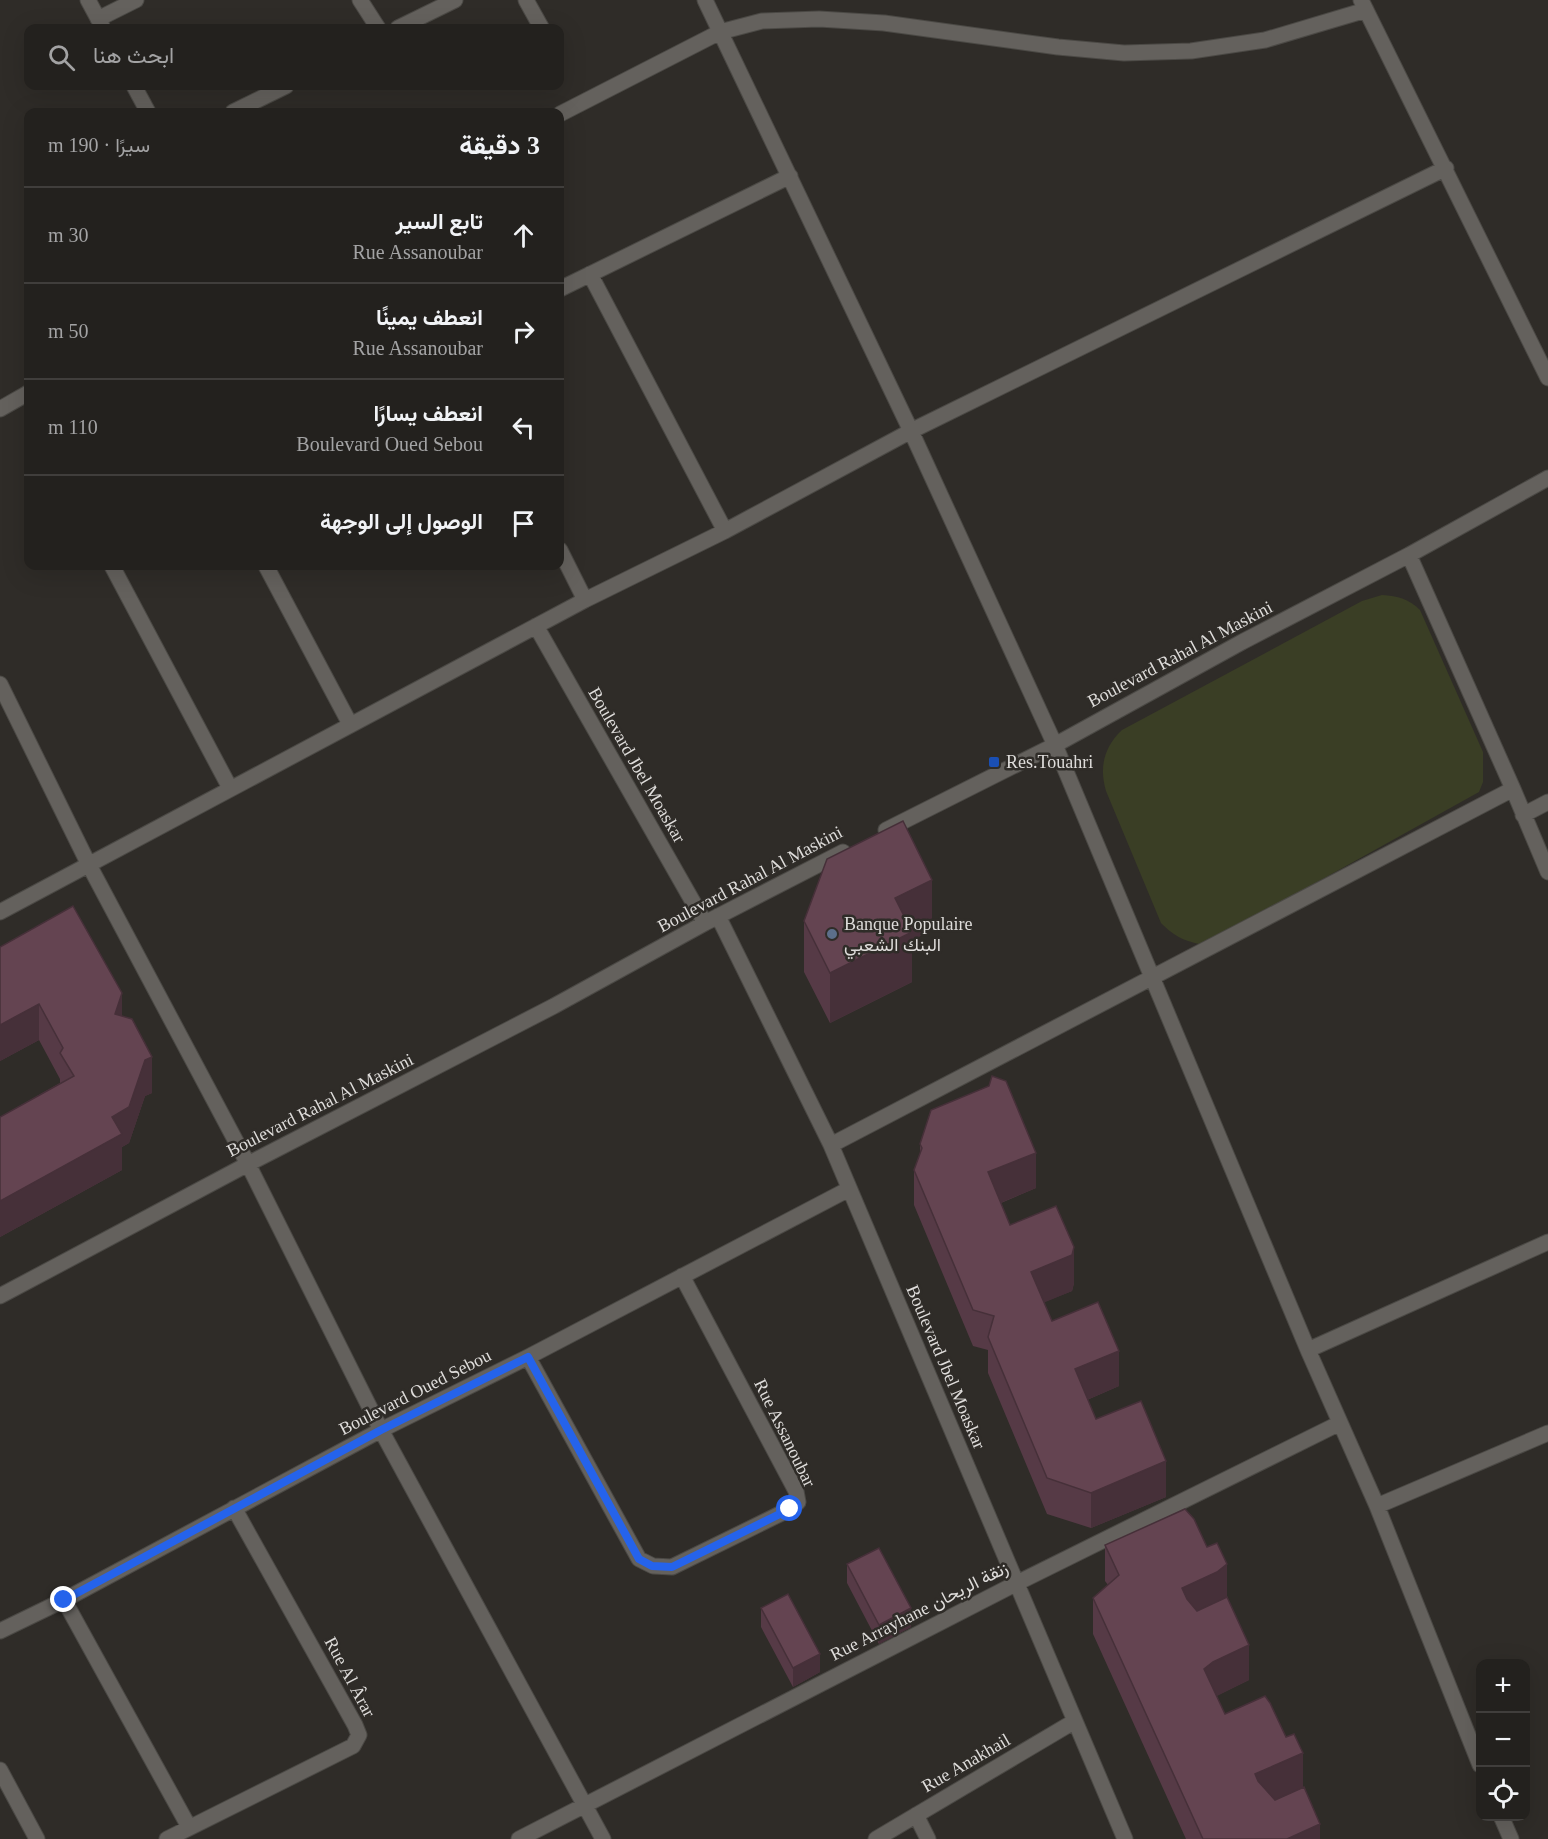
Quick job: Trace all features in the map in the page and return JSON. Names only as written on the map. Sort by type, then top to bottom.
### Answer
[{"type":"street","points":[[88,0],[101,24],[136,0]]},
{"type":"street","points":[[360,0],[375,24]]},
{"type":"street","points":[[406,24],[455,0]]},
{"type":"street","points":[[526,0],[539,24]]},
{"type":"street","points":[[705,0],[911,431],[1055,745],[1308,1350],[1377,1506],[1476,1755]]},
{"type":"street","points":[[564,112],[720,32],[762,21],[819,19],[884,22],[1058,47],[1124,53],[1191,51],[1265,40],[1364,5],[1548,378]]},
{"type":"street","points":[[136,90],[146,108]]},
{"type":"street","points":[[241,108],[278,90]]},
{"type":"street","points":[[0,912],[350,724],[585,600],[725,531],[911,431],[1446,168]]},
{"type":"street","points":[[564,287],[790,176]]},
{"type":"street","points":[[590,274],[725,531]]},
{"type":"street","points":[[0,409],[24,395]]},
{"type":"street","name":"Boulevard Rahal Al Maskini","points":[[872,837],[1055,745],[1548,478]]},
{"type":"street","points":[[1409,555],[1514,789],[1548,872]]},
{"type":"street","points":[[564,558],[585,600]]},
{"type":"street","points":[[114,570],[230,788]]},
{"type":"street","points":[[268,570],[350,724]]},
{"type":"street","name":"Boulevard Jbel Moaskar","points":[[536,626],[712,920],[831,1145],[1125,1839]]},
{"type":"street","points":[[0,684],[89,865],[248,1164],[381,1430],[603,1839]]},
{"type":"street","points":[[831,1145],[1514,789]]},
{"type":"street","points":[[1523,814],[1548,802]]},
{"type":"street","name":"Boulevard Rahal Al Maskini","points":[[0,1296],[852,848]]},
{"type":"street","name":"Boulevard Oued Sebou","points":[[0,1631],[64,1600],[381,1430],[528,1357],[849,1189]]},
{"type":"street","points":[[1308,1350],[1548,1242]]},
{"type":"street","name":"Rue Assanoubar","points":[[528,1357],[639,1559],[652,1566],[672,1567],[790,1509],[798,1502],[796,1491],[682,1276]]},
{"type":"street","name":"Rue Arrayhane زنقة الريحان","points":[[519,1839],[1017,1583],[1340,1423]]},
{"type":"street","points":[[1377,1506],[1548,1433]]},
{"type":"street","name":"Rue Al Ârar","points":[[166,1839],[353,1746],[359,1735],[234,1508]]},
{"type":"street","points":[[64,1600],[189,1827]]},
{"type":"street","name":"Rue Anakhail","points":[[876,1839],[1075,1721]]},
{"type":"street","points":[[0,1770],[37,1839]]},
{"type":"street","points":[[916,1815],[928,1839]]},
{"type":"street","points":[[1503,1821],[1511,1839]]},
{"type":"green space","points":[[1382,595],[1403,599],[1420,610],[1483,752],[1483,782],[1479,792],[1204,945],[1175,935],[1161,923],[1106,791],[1103,766],[1111,743],[1122,730],[1362,601]]},
{"type":"building","points":[[903,821],[932,880],[895,898],[912,932],[830,973],[804,921],[827,859]]},
{"type":"building","points":[[73,906],[122,993],[115,1014],[132,1019],[152,1057],[145,1060],[129,1107],[112,1117],[122,1134],[0,1201],[0,1117],[74,1076],[60,1053],[63,1048],[39,1004],[0,1025],[0,947]]},
{"type":"building","points":[[992,1076],[1006,1081],[1036,1153],[988,1172],[1010,1225],[1056,1206],[1074,1247],[1072,1255],[1031,1272],[1052,1321],[1098,1302],[1119,1351],[1075,1369],[1096,1419],[1141,1401],[1166,1461],[1091,1493],[1047,1478],[988,1337],[994,1316],[973,1310],[914,1170],[931,1110],[989,1086]]},
{"type":"building","points":[[1185,1509],[1194,1519],[1207,1547],[1217,1543],[1227,1564],[1217,1572],[1182,1588],[1187,1599],[1197,1611],[1227,1597],[1249,1645],[1213,1662],[1204,1669],[1225,1714],[1265,1696],[1286,1737],[1294,1734],[1303,1753],[1255,1774],[1258,1781],[1275,1800],[1304,1787],[1320,1824],[1287,1839],[1203,1839],[1093,1598],[1119,1575],[1105,1545]]},
{"type":"building","points":[[879,1548],[911,1608],[879,1625],[847,1564]]},
{"type":"building","points":[[788,1594],[820,1654],[793,1668],[761,1608]]},
{"type":"place","name":"Res.Touahri","points":[[994,762]]},
{"type":"place","name":"Banque Populaire البنك الشعبي","points":[[832,934]]},
{"type":"route","points":[[64,1600],[381,1430],[528,1357],[639,1559],[652,1566],[672,1567],[790,1509]]}]
